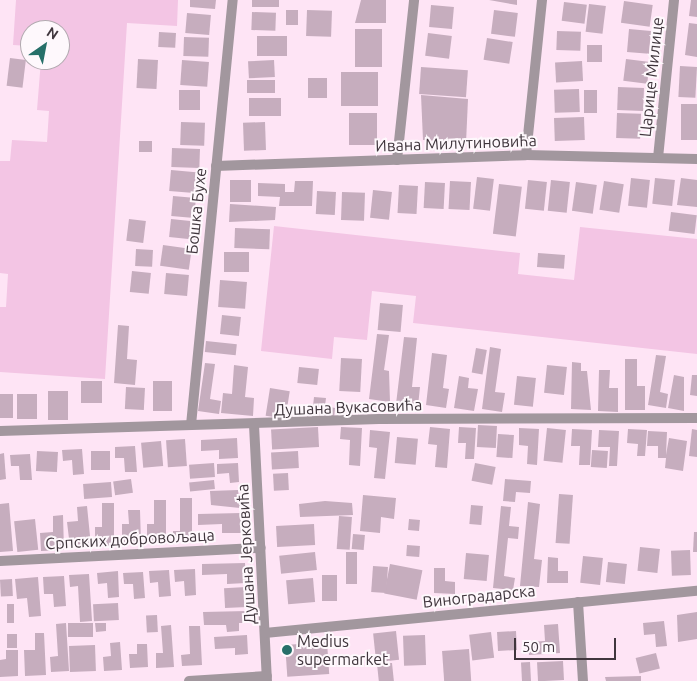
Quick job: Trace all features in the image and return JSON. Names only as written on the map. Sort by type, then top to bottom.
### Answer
[{"type":"street","name":"Бошка Бухе","points":[[191,424],[233,0]]},
{"type":"street","points":[[397,160],[414,0]]},
{"type":"street","points":[[526,155],[542,0]]},
{"type":"street","name":"Царице Милице","points":[[658,158],[674,0]]},
{"type":"street","name":"Ивана Милутиновића","points":[[216,166],[526,155],[697,159]]},
{"type":"street","name":"Душана Вукасовића","points":[[0,431],[379,419],[697,418]]},
{"type":"street","name":"Душана Јерковића","points":[[254,424],[267,679]]},
{"type":"street","name":"Српских добровољаца","points":[[0,561],[260,548]]},
{"type":"street","name":"Виноградарска","points":[[265,634],[697,591]]},
{"type":"street","points":[[578,602],[583,681]]},
{"type":"street","points":[[189,681],[267,679]]},
{"type":"shaded area","points":[[16,0],[178,0],[177,26],[127,23],[105,379],[0,372],[0,307],[6,307],[8,274],[0,273],[0,161],[10,161],[12,140],[47,142],[49,111],[37,110],[40,70],[70,70],[70,20],[20,20],[20,45],[13,45]]},
{"type":"shaded area","points":[[274,226],[520,253],[518,274],[574,280],[580,227],[697,239],[697,354],[413,323],[416,296],[372,291],[367,340],[334,337],[332,359],[261,351]]},
{"type":"building","points":[[190,0],[216,0],[215,9],[190,7]]},
{"type":"building","points":[[252,0],[279,0],[279,7],[252,7]]},
{"type":"building","points":[[361,0],[386,0],[386,23],[355,23]]},
{"type":"building","points":[[489,0],[517,0],[517,5]]},
{"type":"building","points":[[691,0],[697,0],[697,17],[689,16]]},
{"type":"building","points":[[624,1],[653,5],[650,27],[621,23]]},
{"type":"building","points":[[564,2],[587,5],[585,24],[562,21]]},
{"type":"building","points":[[589,4],[606,6],[602,34],[586,32]]},
{"type":"building","points":[[431,5],[454,7],[452,29],[429,27]]},
{"type":"building","points":[[286,10],[298,10],[298,25],[286,25]]},
{"type":"building","points":[[307,10],[332,11],[331,37],[306,36]]},
{"type":"building","points":[[494,10],[518,13],[515,37],[491,34]]},
{"type":"building","points":[[252,12],[276,13],[275,31],[251,30]]},
{"type":"building","points":[[187,13],[211,15],[209,35],[185,33]]},
{"type":"building","points":[[689,23],[697,24],[697,57],[685,55]]},
{"type":"building","points":[[355,29],[382,29],[382,67],[355,67]]},
{"type":"building","points":[[629,29],[651,31],[649,54],[627,52]]},
{"type":"building","points":[[557,31],[581,32],[580,51],[556,50]]},
{"type":"building","points":[[159,32],[176,33],[175,48],[158,47]]},
{"type":"building","points":[[428,33],[452,36],[449,59],[425,56]]},
{"type":"building","points":[[257,36],[287,36],[287,56],[257,56]]},
{"type":"building","points":[[184,37],[209,38],[208,57],[183,56]]},
{"type":"building","points":[[487,38],[513,42],[509,64],[484,60]]},
{"type":"building","points":[[587,45],[602,45],[602,62],[587,62]]},
{"type":"building","points":[[10,58],[20,59],[20,70],[25,70],[22,88],[7,86]]},
{"type":"building","points":[[138,59],[158,60],[156,89],[136,88]]},
{"type":"building","points":[[626,59],[650,62],[647,84],[623,81]]},
{"type":"building","points":[[182,60],[209,62],[207,87],[180,85]]},
{"type":"building","points":[[274,60],[275,77],[249,78],[248,61]]},
{"type":"building","points":[[582,61],[583,81],[556,82],[555,62]]},
{"type":"building","points":[[680,66],[697,67],[695,98],[678,97]]},
{"type":"building","points":[[421,67],[468,70],[466,97],[419,94]]},
{"type":"building","points":[[341,72],[378,72],[378,106],[341,106]]},
{"type":"building","points":[[308,78],[327,78],[327,98],[308,98]]},
{"type":"building","points":[[247,80],[275,80],[275,93],[247,93]]},
{"type":"building","points":[[618,87],[644,88],[643,111],[617,110]]},
{"type":"building","points":[[579,89],[580,112],[555,113],[554,90]]},
{"type":"building","points":[[179,90],[200,90],[200,110],[179,110]]},
{"type":"building","points":[[584,90],[597,90],[597,113],[584,113]]},
{"type":"building","points":[[421,95],[468,99],[466,143],[423,140]]},
{"type":"building","points":[[249,98],[281,98],[281,116],[249,116]]},
{"type":"building","points":[[681,104],[697,104],[697,140],[681,140]]},
{"type":"building","points":[[349,113],[377,113],[377,145],[349,145]]},
{"type":"building","points":[[617,113],[641,114],[640,139],[616,138]]},
{"type":"building","points":[[584,117],[585,140],[555,141],[554,118]]},
{"type":"building","points":[[181,122],[205,123],[204,146],[180,145]]},
{"type":"building","points":[[265,122],[266,150],[244,151],[243,123]]},
{"type":"building","points":[[139,141],[152,141],[152,152],[139,152]]},
{"type":"building","points":[[172,148],[200,149],[199,168],[171,167]]},
{"type":"building","points":[[171,170],[196,172],[194,193],[169,191]]},
{"type":"building","points":[[477,177],[494,179],[490,211],[473,209]]},
{"type":"building","points":[[631,178],[650,180],[647,208],[628,206]]},
{"type":"building","points":[[655,178],[675,180],[672,206],[652,204]]},
{"type":"building","points":[[681,178],[697,180],[697,207],[677,205]]},
{"type":"building","points":[[230,180],[251,180],[251,202],[230,202]]},
{"type":"building","points":[[528,180],[547,182],[544,211],[525,209]]},
{"type":"building","points":[[551,180],[570,182],[567,213],[548,211]]},
{"type":"building","points":[[295,181],[313,181],[312,206],[279,206],[280,197],[258,196],[258,183],[285,184],[285,192],[294,192]]},
{"type":"building","points":[[450,181],[471,182],[470,210],[449,209]]},
{"type":"building","points":[[604,181],[624,184],[619,213],[599,210]]},
{"type":"building","points":[[425,182],[445,183],[444,209],[424,208]]},
{"type":"building","points":[[576,182],[597,185],[593,214],[572,211]]},
{"type":"building","points":[[499,184],[522,187],[516,236],[493,234]]},
{"type":"building","points":[[399,185],[418,186],[417,214],[398,213]]},
{"type":"building","points":[[373,190],[392,192],[389,220],[370,218]]},
{"type":"building","points":[[317,191],[336,192],[335,215],[316,214]]},
{"type":"building","points":[[342,192],[365,193],[364,221],[341,220]]},
{"type":"building","points":[[173,196],[196,198],[194,218],[171,216]]},
{"type":"building","points":[[230,204],[276,207],[275,220],[229,222]]},
{"type":"building","points":[[671,212],[697,215],[694,234],[669,231]]},
{"type":"building","points":[[129,219],[146,221],[143,243],[126,241]]},
{"type":"building","points":[[171,219],[200,222],[198,240],[169,237]]},
{"type":"building","points":[[235,228],[270,229],[269,249],[234,248]]},
{"type":"building","points":[[163,245],[192,249],[189,270],[160,266]]},
{"type":"building","points":[[136,249],[153,250],[152,267],[135,266]]},
{"type":"building","points":[[224,252],[249,252],[249,272],[224,272]]},
{"type":"building","points":[[538,253],[565,255],[564,269],[537,267]]},
{"type":"building","points":[[132,271],[151,273],[149,294],[130,292]]},
{"type":"building","points":[[166,273],[189,275],[187,296],[164,294]]},
{"type":"building","points":[[220,280],[247,282],[245,309],[218,307]]},
{"type":"building","points":[[380,303],[403,305],[401,332],[378,330]]},
{"type":"building","points":[[222,315],[241,317],[239,336],[220,334]]},
{"type":"building","points":[[118,325],[129,326],[127,359],[137,360],[135,385],[114,383]]},
{"type":"building","points":[[377,334],[389,335],[384,370],[389,371],[390,402],[369,399]]},
{"type":"building","points":[[404,337],[417,338],[412,387],[420,387],[418,406],[396,404]]},
{"type":"building","points":[[206,341],[237,344],[236,355],[205,352]]},
{"type":"building","points":[[490,347],[501,349],[495,392],[505,393],[502,412],[482,409]]},
{"type":"building","points":[[476,348],[487,350],[482,375],[472,373]]},
{"type":"building","points":[[432,353],[447,355],[443,388],[449,389],[446,408],[426,405]]},
{"type":"building","points":[[656,355],[666,356],[660,392],[668,394],[666,408],[648,405]]},
{"type":"building","points":[[341,358],[362,359],[360,392],[339,391]]},
{"type":"building","points":[[625,359],[637,359],[637,386],[645,386],[645,410],[625,410]]},
{"type":"building","points":[[572,362],[581,363],[581,371],[587,371],[591,410],[571,409]]},
{"type":"building","points":[[205,363],[215,364],[210,399],[221,401],[219,414],[198,411]]},
{"type":"building","points":[[234,365],[248,367],[245,397],[254,398],[253,416],[221,413],[223,393],[232,394]]},
{"type":"building","points":[[547,365],[567,367],[564,395],[544,393]]},
{"type":"building","points":[[299,367],[319,369],[317,385],[297,383]]},
{"type":"building","points":[[599,370],[610,370],[609,388],[618,388],[618,412],[598,411]]},
{"type":"building","points":[[674,375],[684,377],[684,411],[668,408]]},
{"type":"building","points":[[692,375],[697,375],[697,396],[690,395]]},
{"type":"building","points":[[459,376],[469,378],[468,388],[478,389],[474,411],[454,408]]},
{"type":"building","points":[[517,376],[536,378],[533,407],[514,405]]},
{"type":"building","points":[[81,381],[102,381],[102,403],[81,403]]},
{"type":"building","points":[[153,381],[172,381],[172,411],[153,411]]},
{"type":"building","points":[[126,387],[145,388],[144,410],[125,409]]},
{"type":"building","points":[[270,388],[290,391],[285,419],[266,416]]},
{"type":"building","points":[[48,391],[68,391],[68,420],[48,420]]},
{"type":"building","points":[[0,394],[13,394],[13,418],[0,418]]},
{"type":"building","points":[[17,394],[37,394],[37,419],[17,419]]},
{"type":"building","points":[[314,397],[326,398],[325,406],[335,408],[334,418],[312,415]]},
{"type":"building","points":[[478,425],[497,426],[496,448],[477,447]]},
{"type":"building","points":[[318,427],[319,447],[272,449],[271,429]]},
{"type":"building","points":[[341,427],[362,428],[360,466],[349,465],[350,440],[340,439]]},
{"type":"building","points":[[430,427],[450,429],[447,468],[435,467],[437,445],[428,444]]},
{"type":"building","points":[[459,427],[476,428],[474,459],[465,459],[466,443],[458,443]]},
{"type":"building","points":[[519,428],[539,429],[537,465],[527,464],[528,446],[519,445]]},
{"type":"building","points":[[547,428],[566,430],[562,463],[544,461]]},
{"type":"building","points":[[572,429],[592,430],[590,465],[579,465],[580,446],[571,446]]},
{"type":"building","points":[[628,429],[647,430],[645,456],[637,456],[638,444],[627,443]]},
{"type":"building","points":[[692,429],[697,430],[697,457],[689,456]]},
{"type":"building","points":[[370,430],[390,432],[385,479],[374,478],[377,448],[369,447]]},
{"type":"building","points":[[599,430],[619,431],[617,466],[609,466],[610,447],[598,447]]},
{"type":"building","points":[[648,431],[667,432],[666,455],[669,438],[687,441],[683,471],[665,468],[666,458],[658,458],[658,446],[647,446]]},
{"type":"building","points":[[498,434],[514,435],[512,458],[496,457]]},
{"type":"building","points":[[397,437],[418,439],[416,465],[395,463]]},
{"type":"building","points":[[237,438],[238,458],[219,459],[219,450],[201,451],[201,440]]},
{"type":"building","points":[[185,439],[187,466],[168,467],[166,440]]},
{"type":"building","points":[[161,441],[163,466],[143,468],[141,443]]},
{"type":"building","points":[[135,446],[137,472],[125,472],[124,458],[115,458],[115,447]]},
{"type":"building","points":[[82,449],[84,474],[73,475],[72,460],[63,461],[62,450]]},
{"type":"building","points":[[592,450],[608,451],[607,468],[591,467]]},
{"type":"building","points":[[37,451],[58,452],[57,472],[36,471]]},
{"type":"building","points":[[91,451],[110,451],[110,470],[91,470]]},
{"type":"building","points":[[298,451],[299,468],[272,469],[271,452]]},
{"type":"building","points":[[4,453],[6,479],[0,480],[0,454]]},
{"type":"building","points":[[30,454],[32,480],[20,480],[19,466],[11,466],[10,455]]},
{"type":"building","points":[[214,463],[215,477],[190,479],[189,465]]},
{"type":"building","points":[[238,463],[239,482],[230,483],[229,473],[217,474],[217,464]]},
{"type":"building","points":[[475,463],[496,467],[492,485],[472,481]]},
{"type":"building","points":[[288,473],[289,490],[274,491],[273,474]]},
{"type":"building","points":[[131,479],[133,493],[115,495],[113,482]]},
{"type":"building","points":[[505,479],[531,481],[530,493],[516,492],[515,502],[503,501]]},
{"type":"building","points":[[214,480],[215,489],[190,492],[189,483]]},
{"type":"building","points":[[111,482],[112,497],[84,499],[83,484]]},
{"type":"building","points":[[238,490],[240,508],[211,505],[210,491]]},
{"type":"building","points":[[559,494],[573,495],[570,544],[556,543]]},
{"type":"building","points":[[363,495],[396,498],[394,519],[381,517],[380,533],[360,531]]},
{"type":"building","points":[[180,498],[192,498],[192,541],[173,541],[173,531],[180,531]]},
{"type":"building","points":[[154,500],[166,500],[166,543],[147,543],[147,524],[154,524]]},
{"type":"building","points":[[325,501],[352,503],[353,515],[300,517],[299,504]]},
{"type":"building","points":[[528,502],[540,504],[534,559],[542,560],[539,587],[520,586]]},
{"type":"building","points":[[9,503],[13,551],[0,552],[0,504]]},
{"type":"building","points":[[102,503],[114,503],[114,546],[95,546],[95,527],[102,527]]},
{"type":"building","points":[[471,505],[483,506],[481,525],[469,524]]},
{"type":"building","points":[[87,506],[91,546],[70,547],[67,522],[78,521],[77,507]]},
{"type":"building","points":[[501,506],[511,507],[509,526],[519,527],[518,539],[508,538],[504,576],[515,578],[513,590],[493,588]]},
{"type":"building","points":[[128,510],[140,510],[141,543],[122,544],[122,524],[129,524]]},
{"type":"building","points":[[241,513],[241,533],[222,533],[222,524],[198,525],[198,514]]},
{"type":"building","points":[[63,515],[64,550],[41,551],[40,533],[53,532],[53,516]]},
{"type":"building","points":[[339,516],[352,517],[350,550],[337,549]]},
{"type":"building","points":[[35,519],[38,550],[17,552],[14,521]]},
{"type":"building","points":[[409,519],[420,520],[419,531],[408,530]]},
{"type":"building","points":[[314,524],[315,545],[277,547],[276,526]]},
{"type":"building","points":[[694,532],[697,532],[697,552],[693,552]]},
{"type":"building","points":[[353,534],[365,535],[364,550],[352,549]]},
{"type":"building","points":[[407,545],[420,546],[419,557],[406,556]]},
{"type":"building","points":[[640,547],[660,549],[657,573],[637,571]]},
{"type":"building","points":[[690,550],[691,575],[672,576],[671,551]]},
{"type":"building","points":[[315,552],[317,570],[281,574],[279,556]]},
{"type":"building","points":[[346,552],[357,552],[357,584],[346,584]]},
{"type":"building","points":[[466,553],[489,555],[487,581],[464,579]]},
{"type":"building","points":[[583,556],[603,558],[600,585],[580,583]]},
{"type":"building","points":[[548,557],[558,558],[558,571],[568,571],[568,583],[547,583]]},
{"type":"building","points":[[608,562],[627,564],[625,584],[606,582]]},
{"type":"building","points":[[245,563],[246,583],[227,584],[227,574],[202,575],[202,564]]},
{"type":"building","points":[[390,564],[422,570],[417,600],[384,593]]},
{"type":"building","points":[[373,566],[388,567],[386,593],[371,592]]},
{"type":"building","points":[[434,568],[445,568],[445,581],[455,582],[455,594],[434,593]]},
{"type":"building","points":[[195,569],[196,595],[185,596],[184,581],[175,582],[174,570]]},
{"type":"building","points":[[169,570],[171,596],[159,597],[158,582],[150,583],[149,571]]},
{"type":"building","points":[[118,571],[119,597],[108,598],[107,583],[98,584],[97,573]]},
{"type":"building","points":[[143,572],[145,598],[134,599],[133,584],[124,584],[123,573]]},
{"type":"building","points":[[89,574],[92,621],[80,622],[78,586],[70,587],[69,575]]},
{"type":"building","points":[[322,575],[337,575],[337,601],[322,601]]},
{"type":"building","points":[[64,576],[66,606],[54,607],[53,594],[44,594],[43,577]]},
{"type":"building","points":[[38,577],[41,616],[29,617],[27,598],[17,599],[15,579]]},
{"type":"building","points":[[313,578],[315,602],[288,604],[286,580]]},
{"type":"building","points":[[12,579],[13,596],[1,597],[0,580]]},
{"type":"building","points":[[246,587],[247,607],[225,608],[224,588]]},
{"type":"building","points":[[118,603],[119,620],[94,621],[93,604]]},
{"type":"building","points":[[7,604],[14,604],[14,623],[7,623]]},
{"type":"building","points":[[247,611],[247,623],[239,623],[239,631],[227,632],[226,625],[204,625],[203,612]]},
{"type":"building","points":[[697,612],[697,639],[678,642],[677,615]]},
{"type":"building","points":[[157,615],[158,632],[147,633],[146,616]]},
{"type":"building","points":[[664,621],[667,646],[656,647],[655,634],[644,635],[643,623]]},
{"type":"building","points":[[66,623],[69,671],[51,672],[50,657],[58,656],[56,624]]},
{"type":"building","points":[[68,623],[93,623],[93,637],[68,637]]},
{"type":"building","points":[[95,623],[106,623],[106,631],[96,632]]},
{"type":"building","points":[[558,624],[560,653],[529,655],[528,642],[545,641],[544,625]]},
{"type":"building","points":[[171,625],[174,667],[156,668],[156,653],[163,653],[161,626]]},
{"type":"building","points":[[189,626],[200,626],[202,665],[182,666],[181,655],[190,654]]},
{"type":"building","points":[[396,631],[399,660],[376,662],[373,633]]},
{"type":"building","points":[[516,631],[517,650],[498,651],[497,632]]},
{"type":"building","points":[[491,632],[494,658],[472,660],[469,635]]},
{"type":"building","points":[[35,633],[44,633],[46,675],[25,676],[24,650],[35,650]]},
{"type":"building","points":[[7,634],[17,634],[17,648],[7,648]]},
{"type":"building","points":[[247,635],[248,654],[235,655],[235,648],[215,649],[214,637]]},
{"type":"building","points":[[425,635],[426,665],[404,666],[403,636]]},
{"type":"building","points":[[120,642],[122,670],[104,671],[103,657],[111,656],[110,643]]},
{"type":"building","points":[[327,642],[329,674],[287,677],[285,645]]},
{"type":"building","points":[[137,644],[147,644],[148,667],[130,668],[129,654],[137,654]]},
{"type":"building","points":[[95,645],[96,671],[70,672],[69,646]]},
{"type":"building","points":[[469,649],[471,681],[444,681],[442,651]]},
{"type":"building","points":[[6,650],[18,650],[18,676],[0,677],[0,660],[6,659]]},
{"type":"building","points":[[656,653],[660,669],[639,674],[636,658]]},
{"type":"building","points":[[563,661],[564,680],[538,681],[537,662]]},
{"type":"building","points":[[521,662],[530,662],[531,681],[522,681]]},
{"type":"building","points":[[392,663],[394,681],[379,681],[377,665]]},
{"type":"building","points":[[641,676],[641,681],[606,681],[605,677]]},
{"type":"place","name":"Medius supermarket","points":[[287,650]]}]
